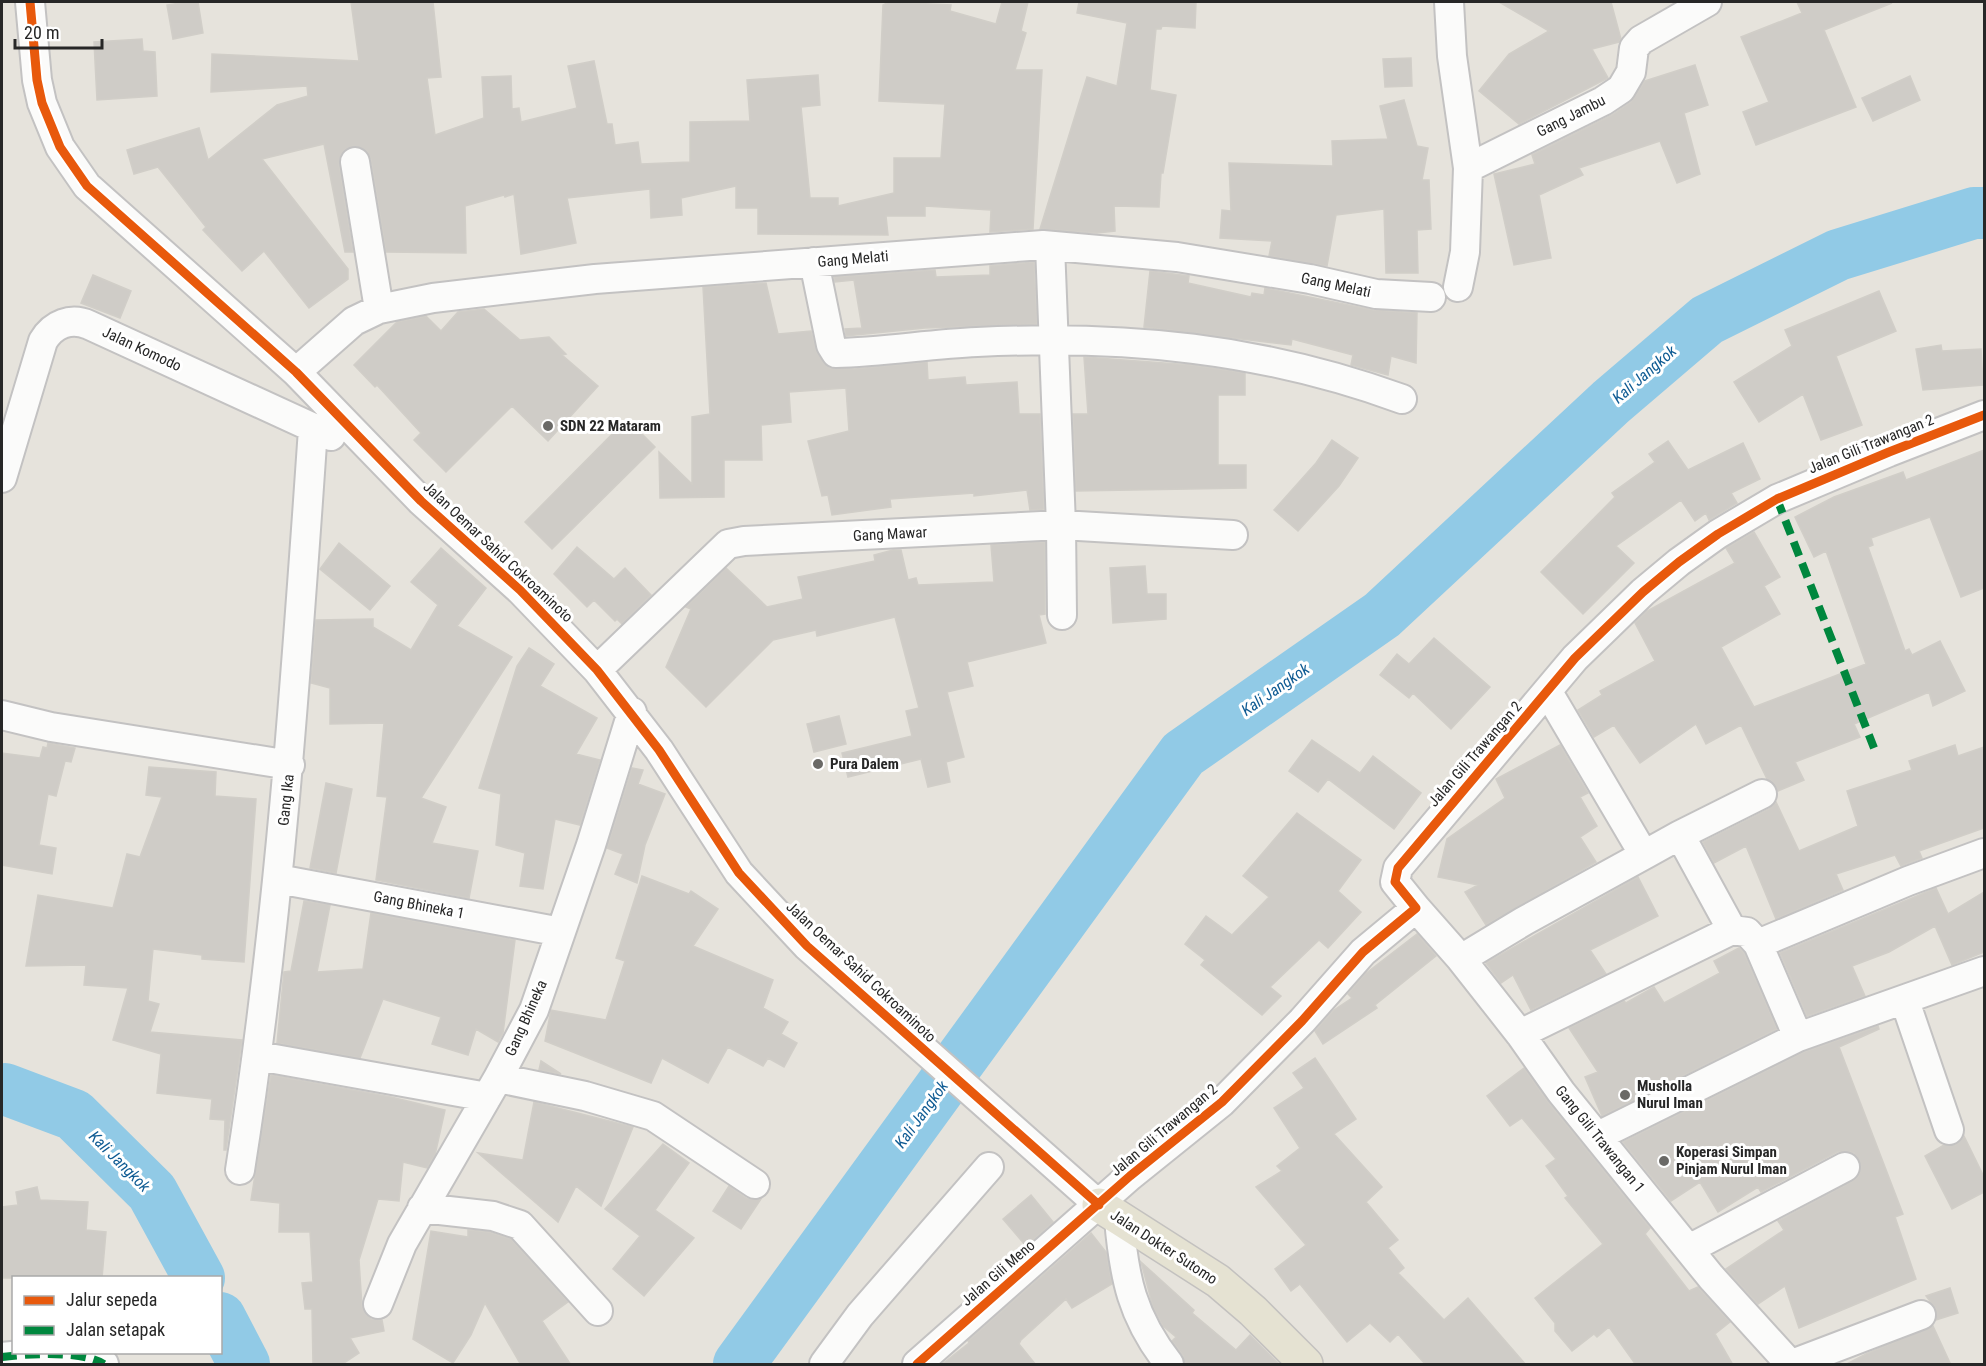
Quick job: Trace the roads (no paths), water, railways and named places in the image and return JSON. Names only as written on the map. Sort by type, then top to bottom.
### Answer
[{"type":"main road","name":"Jalan Dokter Sutomo","points":[[1109,1212],[1218,1281],[1253,1311],[1306,1365]]},
{"type":"street","name":"Jalan Oemar Sahid Cokroaminoto","points":[[30,2],[37,80],[42,103],[55,136],[72,167],[102,201],[296,372],[421,501],[520,590],[597,670],[632,712],[739,873],[807,946],[1056,1169],[1109,1212]]},
{"type":"street","points":[[1449,2],[1452,56],[1468,168],[1465,252],[1458,287]]},
{"type":"street","name":"Gang Jambu","points":[[1468,168],[1603,102],[1628,81],[1634,48],[1641,40],[1707,2]]},
{"type":"street","points":[[355,162],[379,309]]},
{"type":"street","name":"Gang Melati","points":[[296,372],[354,321],[379,309],[433,298],[595,279],[1050,246],[1177,257],[1299,277],[1376,294],[1431,297]]},
{"type":"street","points":[[1050,246],[1061,525],[1062,615]]},
{"type":"street","points":[[814,262],[831,345],[837,353],[976,342],[1052,341],[1191,347],[1277,362],[1352,381],[1402,399]]},
{"type":"street","name":"Jalan Komodo","points":[[2,478],[43,341],[53,328],[68,322],[89,325],[313,429],[374,454]]},
{"type":"street","name":"Jalan Gili Trawangan 2","points":[[1109,1212],[1302,1021],[1363,952],[1416,908],[1395,882],[1398,868],[1575,658],[1643,592],[1718,534],[1777,500],[1822,479],[1984,415]]},
{"type":"street","name":"Gang Ika","points":[[240,1170],[258,1056],[290,765],[313,429]]},
{"type":"street","name":"Gang Mawar","points":[[597,670],[712,556],[728,544],[744,541],[1061,525],[1233,535]]},
{"type":"street","points":[[1548,692],[1644,855]]},
{"type":"street","name":"Gang Bhineka","points":[[378,1304],[402,1244],[493,1088],[534,1010],[591,845],[632,712]]},
{"type":"street","points":[[2,715],[51,727],[290,765]]},
{"type":"street","points":[[1461,959],[1524,921],[1680,835],[1762,794]]},
{"type":"street","points":[[1680,835],[1732,930]]},
{"type":"street","points":[[1758,944],[1984,853]]},
{"type":"street","name":"Gang Bhineka 1","points":[[278,879],[561,932]]},
{"type":"street","name":"Gang Gili Trawangan 1","points":[[1416,908],[1461,959],[1520,1034],[1561,1092],[1711,1277],[1791,1365]]},
{"type":"street","points":[[1520,1034],[1732,930],[1747,932],[1758,944],[1798,1037]]},
{"type":"street","points":[[1598,1136],[1798,1037],[1905,1001],[1984,971]]},
{"type":"street","points":[[1905,1001],[1949,1130]]},
{"type":"street","points":[[258,1056],[493,1088],[585,1096],[653,1116],[755,1184]]},
{"type":"street","points":[[824,1365],[860,1315],[989,1167]]},
{"type":"street","points":[[1689,1249],[1845,1167]]},
{"type":"street","points":[[422,1208],[493,1216],[520,1226],[598,1311]]},
{"type":"street","points":[[1109,1212],[1128,1292],[1146,1330],[1169,1365]]},
{"type":"street","name":"Jalan Gili Meno","points":[[916,1365],[1109,1212]]},
{"type":"street","points":[[1791,1365],[1921,1315]]},
{"type":"street","points":[[2,1357],[28,1354]]},
{"type":"street","points":[[46,1354],[104,1365]]},
{"type":"waterway","name":"Kali Jangkok","points":[[739,1364],[1183,754],[1382,615],[1611,402],[1707,320],[1838,255],[1974,213],[1984,213]]},
{"type":"waterway","name":"Kali Jangkok","points":[[2,1090],[5,1089],[74,1115],[152,1192],[198,1276]]},
{"type":"waterway","name":"Kali Jangkok","points":[[222,1322],[244,1364]]},
{"type":"place","name":"SDN 22 Mataram","points":[[548,426]]},
{"type":"place","name":"Pura Dalem","points":[[818,764]]},
{"type":"place","name":"Musholla Nurul Iman","points":[[1625,1095]]},
{"type":"place","name":"Koperasi Simpan Pinjam Nurul Iman","points":[[1664,1161]]}]
